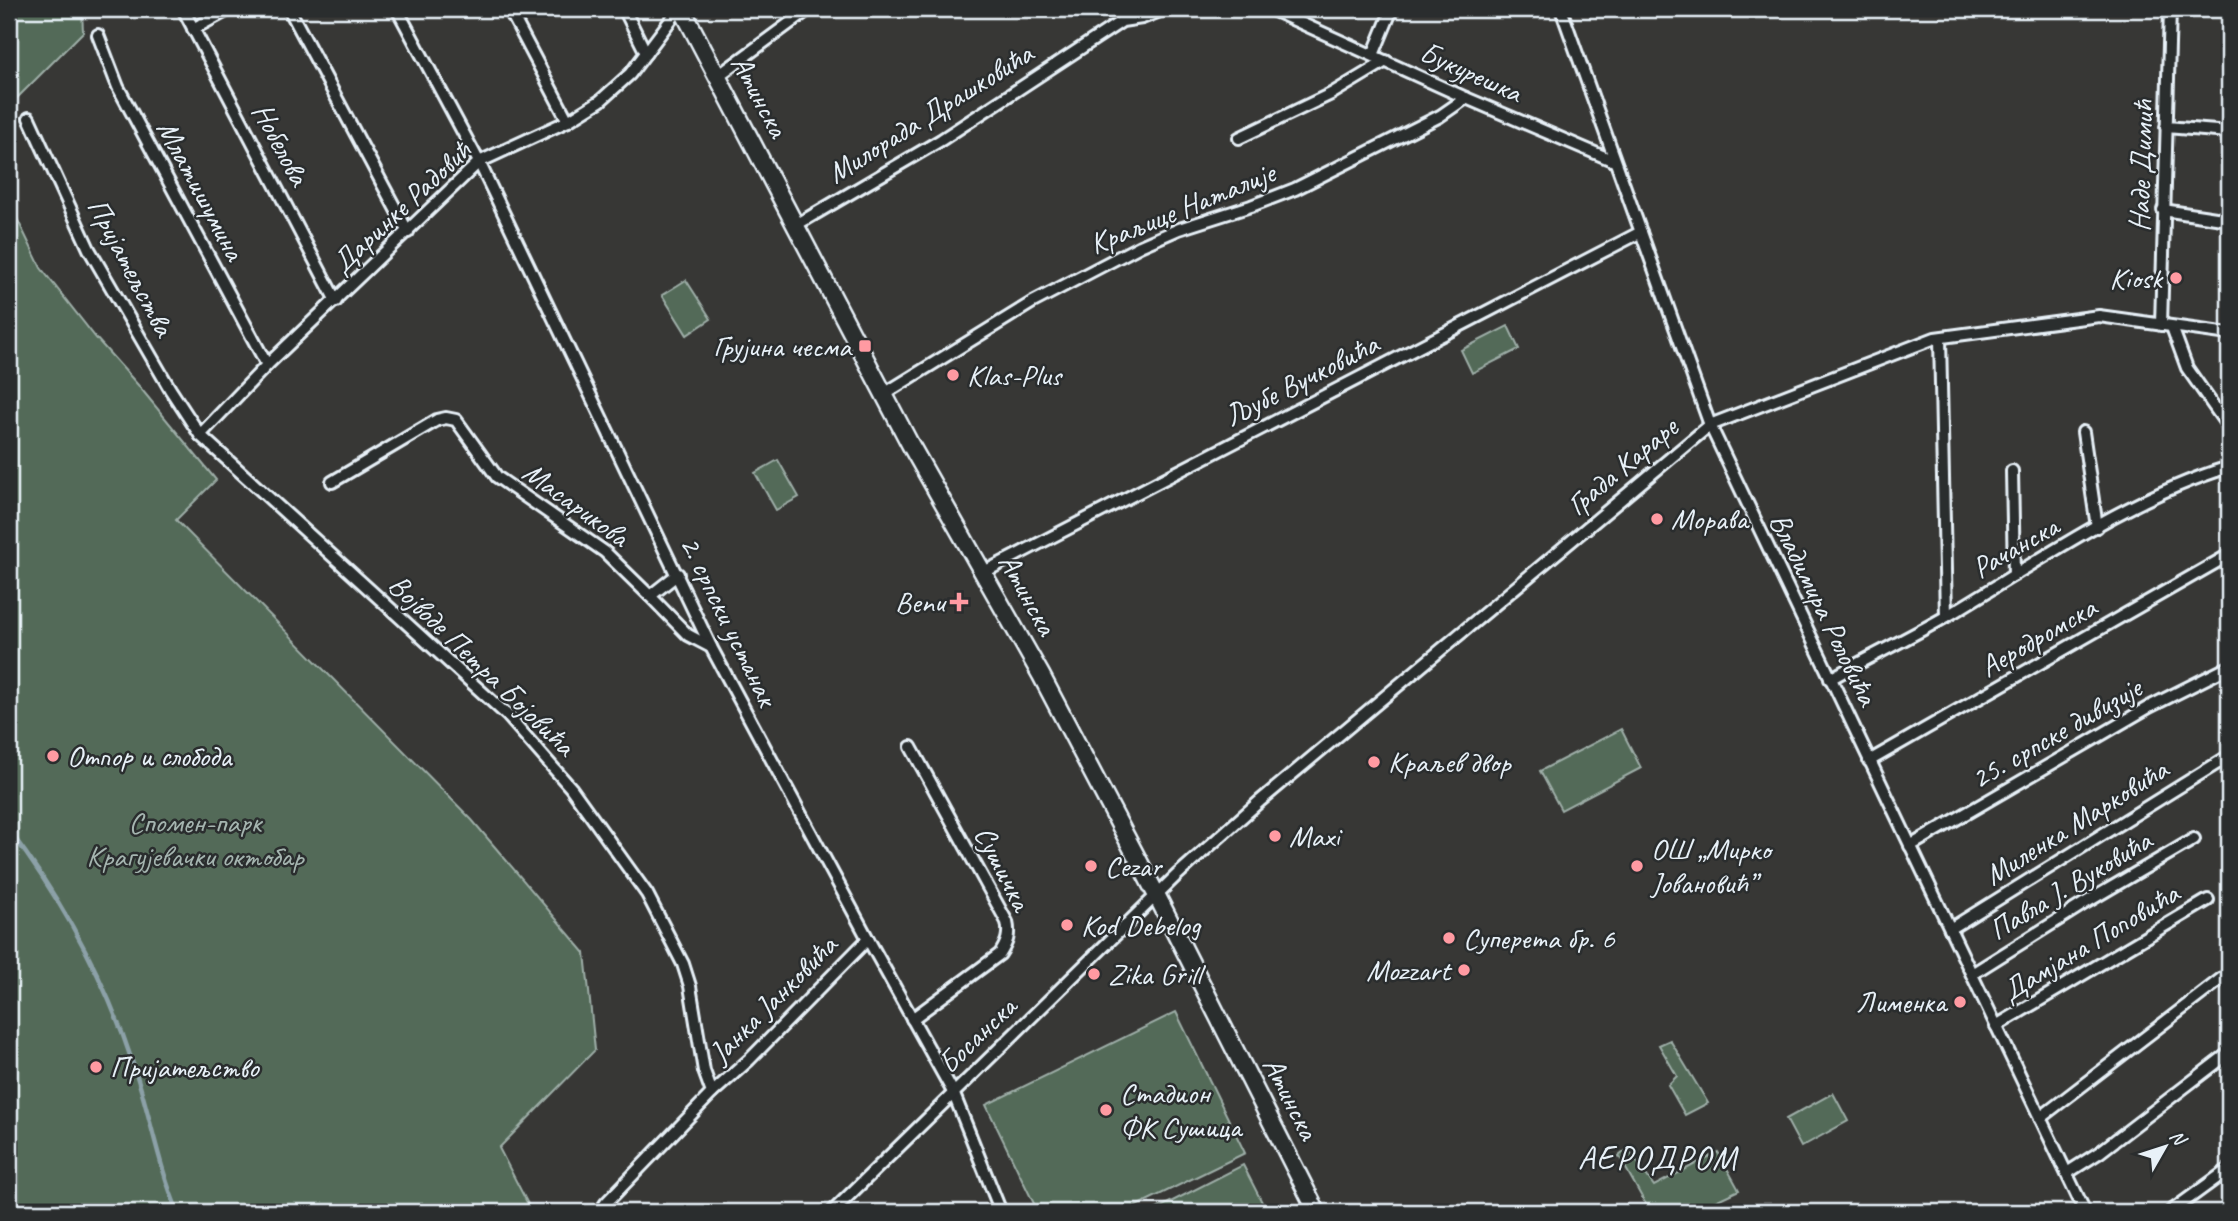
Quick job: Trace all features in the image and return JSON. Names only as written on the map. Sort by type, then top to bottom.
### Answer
[{"type":"street","name":"Нобелова","points":[[183,9],[336,301]]},
{"type":"street","points":[[194,29],[230,9]]},
{"type":"street","points":[[289,9],[408,232]]},
{"type":"street","name":"2. српски устанак","points":[[397,9],[479,162],[711,647],[953,1092],[1001,1212]]},
{"type":"street","points":[[509,9],[568,121]]},
{"type":"street","points":[[624,9],[646,53]]},
{"type":"street","name":"Даринке Радовић","points":[[200,435],[267,365],[479,162],[568,121],[600,101],[623,80],[681,9]]},
{"type":"street","name":"Атинска","points":[[681,9],[910,444],[984,572],[1157,894],[1317,1212]]},
{"type":"street","points":[[718,76],[810,9]]},
{"type":"street","name":"Милорада Драшковића","points":[[796,225],[941,140],[1122,21],[1142,18],[1165,9]]},
{"type":"street","name":"Букурешка","points":[[1270,9],[1466,98],[1614,161]]},
{"type":"street","points":[[1373,55],[1392,9]]},
{"type":"street","name":"Владимира Роловића","points":[[1561,9],[1710,425],[2085,1212]]},
{"type":"street","name":"Наде Димић","points":[[2170,9],[2163,210],[2166,326],[2187,368],[2229,428]]},
{"type":"street","name":"Млатишумина","points":[[98,36],[118,87],[267,365]]},
{"type":"street","points":[[1239,138],[1331,94],[1386,61]]},
{"type":"street","name":"Краљице Наталије","points":[[884,394],[1033,302],[1140,246],[1179,229],[1295,189],[1440,116],[1466,98]]},
{"type":"street","name":"Пријатељства","points":[[29,118],[89,249],[170,389],[200,435]]},
{"type":"street","points":[[2166,127],[2229,132]]},
{"type":"street","points":[[2163,210],[2229,220]]},
{"type":"street","name":"Љубе Вучковића","points":[[984,572],[1641,232]]},
{"type":"street","name":"Града Караре","points":[[1157,894],[1260,801],[1710,425],[1940,338],[2099,316],[2229,334]]},
{"type":"street","points":[[1940,338],[1946,616]]},
{"type":"street","name":"Масарикова","points":[[332,482],[437,421],[446,418],[456,420],[498,477],[605,551],[688,635],[711,647]]},
{"type":"street","points":[[2082,432],[2097,527]]},
{"type":"street","name":"Војводе Петра Бојовића","points":[[200,435],[507,715],[571,788],[648,894],[683,964],[690,986],[704,1071],[712,1093]]},
{"type":"street","name":"Рачанска","points":[[1830,679],[1946,616],[2097,527],[2169,489],[2229,467]]},
{"type":"street","points":[[2012,471],[2014,575]]},
{"type":"street","name":"Аеродромска","points":[[1870,761],[2229,555]]},
{"type":"street","points":[[650,596],[678,574]]},
{"type":"street","name":"25. српске дивизије","points":[[1910,846],[2149,707],[2229,667]]},
{"type":"street","name":"Сушичка","points":[[911,747],[1007,922],[1009,931],[1000,954],[912,1019]]},
{"type":"street","name":"Миленка Марковића","points":[[1950,929],[2229,756]]},
{"type":"street","name":"Павла Ј. Вуковића","points":[[1972,974],[2194,839]]},
{"type":"street","name":"Босанска","points":[[832,1212],[1157,894]]},
{"type":"street","name":"Дамјана Поповића","points":[[1996,1026],[2208,900]]},
{"type":"street","name":"Јанка Јанковића","points":[[712,1093],[749,1060],[868,939]]},
{"type":"street","points":[[2040,1118],[2225,976]]},
{"type":"street","points":[[2067,1173],[2100,1152],[2229,1053]]},
{"type":"street","points":[[600,1212],[712,1093]]},
{"type":"street","points":[[2170,1212],[2229,1169]]},
{"type":"green space","points":[[9,9],[82,9],[83,32],[9,106]]},
{"type":"green space","name":"Спомен-парк Крагујевачки октобар","points":[[9,202],[41,268],[96,338],[216,480],[176,520],[472,820],[585,953],[595,1050],[499,1148],[532,1212],[9,1212]]},
{"type":"green space","points":[[686,280],[711,319],[687,335],[662,295]]},
{"type":"green space","points":[[1508,326],[1519,349],[1472,373],[1461,350]]},
{"type":"green space","points":[[778,460],[799,497],[776,510],[755,473]]},
{"type":"green space","points":[[1621,729],[1641,768],[1561,810],[1540,771]]},
{"type":"green space","name":"Стадион ФК Сушица","points":[[1176,1012],[1245,1153],[1124,1212],[1038,1212],[986,1105]]},
{"type":"green space","points":[[1670,1040],[1708,1103],[1685,1115],[1668,1085],[1677,1076],[1659,1045]]},
{"type":"green space","points":[[1833,1093],[1848,1121],[1801,1147],[1786,1119]]},
{"type":"green space","points":[[1628,1149],[1654,1186],[1718,1152],[1739,1190],[1692,1212],[1654,1212],[1649,1210],[1619,1156]]},
{"type":"green space","points":[[1243,1165],[1267,1212],[1151,1212]]},
{"type":"waterway","points":[[9,830],[47,884],[81,942],[110,1002],[133,1064],[178,1212]]},
{"type":"place","name":"Kiosk","points":[[2176,278]]},
{"type":"place","name":"Грујина чесма","points":[[865,346]]},
{"type":"place","name":"Klas-Plus","points":[[953,375]]},
{"type":"place","name":"Морава","points":[[1657,519]]},
{"type":"place","name":"Benu","points":[[959,602]]},
{"type":"place","name":"Отпор и слобода","points":[[53,756]]},
{"type":"place","name":"Краљев двор","points":[[1374,762]]},
{"type":"place","name":"Maxi","points":[[1275,836]]},
{"type":"place","name":"Cezar","points":[[1091,866]]},
{"type":"place","name":"ОШ „Мирко Јовановић”","points":[[1637,866]]},
{"type":"place","name":"Kod Debelog","points":[[1067,925]]},
{"type":"place","name":"Суперета бр. 6","points":[[1449,938]]},
{"type":"place","name":"Mozzart","points":[[1464,970]]},
{"type":"place","name":"Zika Grill","points":[[1094,974]]},
{"type":"place","name":"Лименка","points":[[1960,1002]]},
{"type":"place","name":"Пријатељство","points":[[96,1067]]},
{"type":"place","name":"Стадион ФК Сушица","points":[[1106,1110]]},
{"type":"district","name":"АЕРОДРОМ","points":[[1658,1158]]}]
